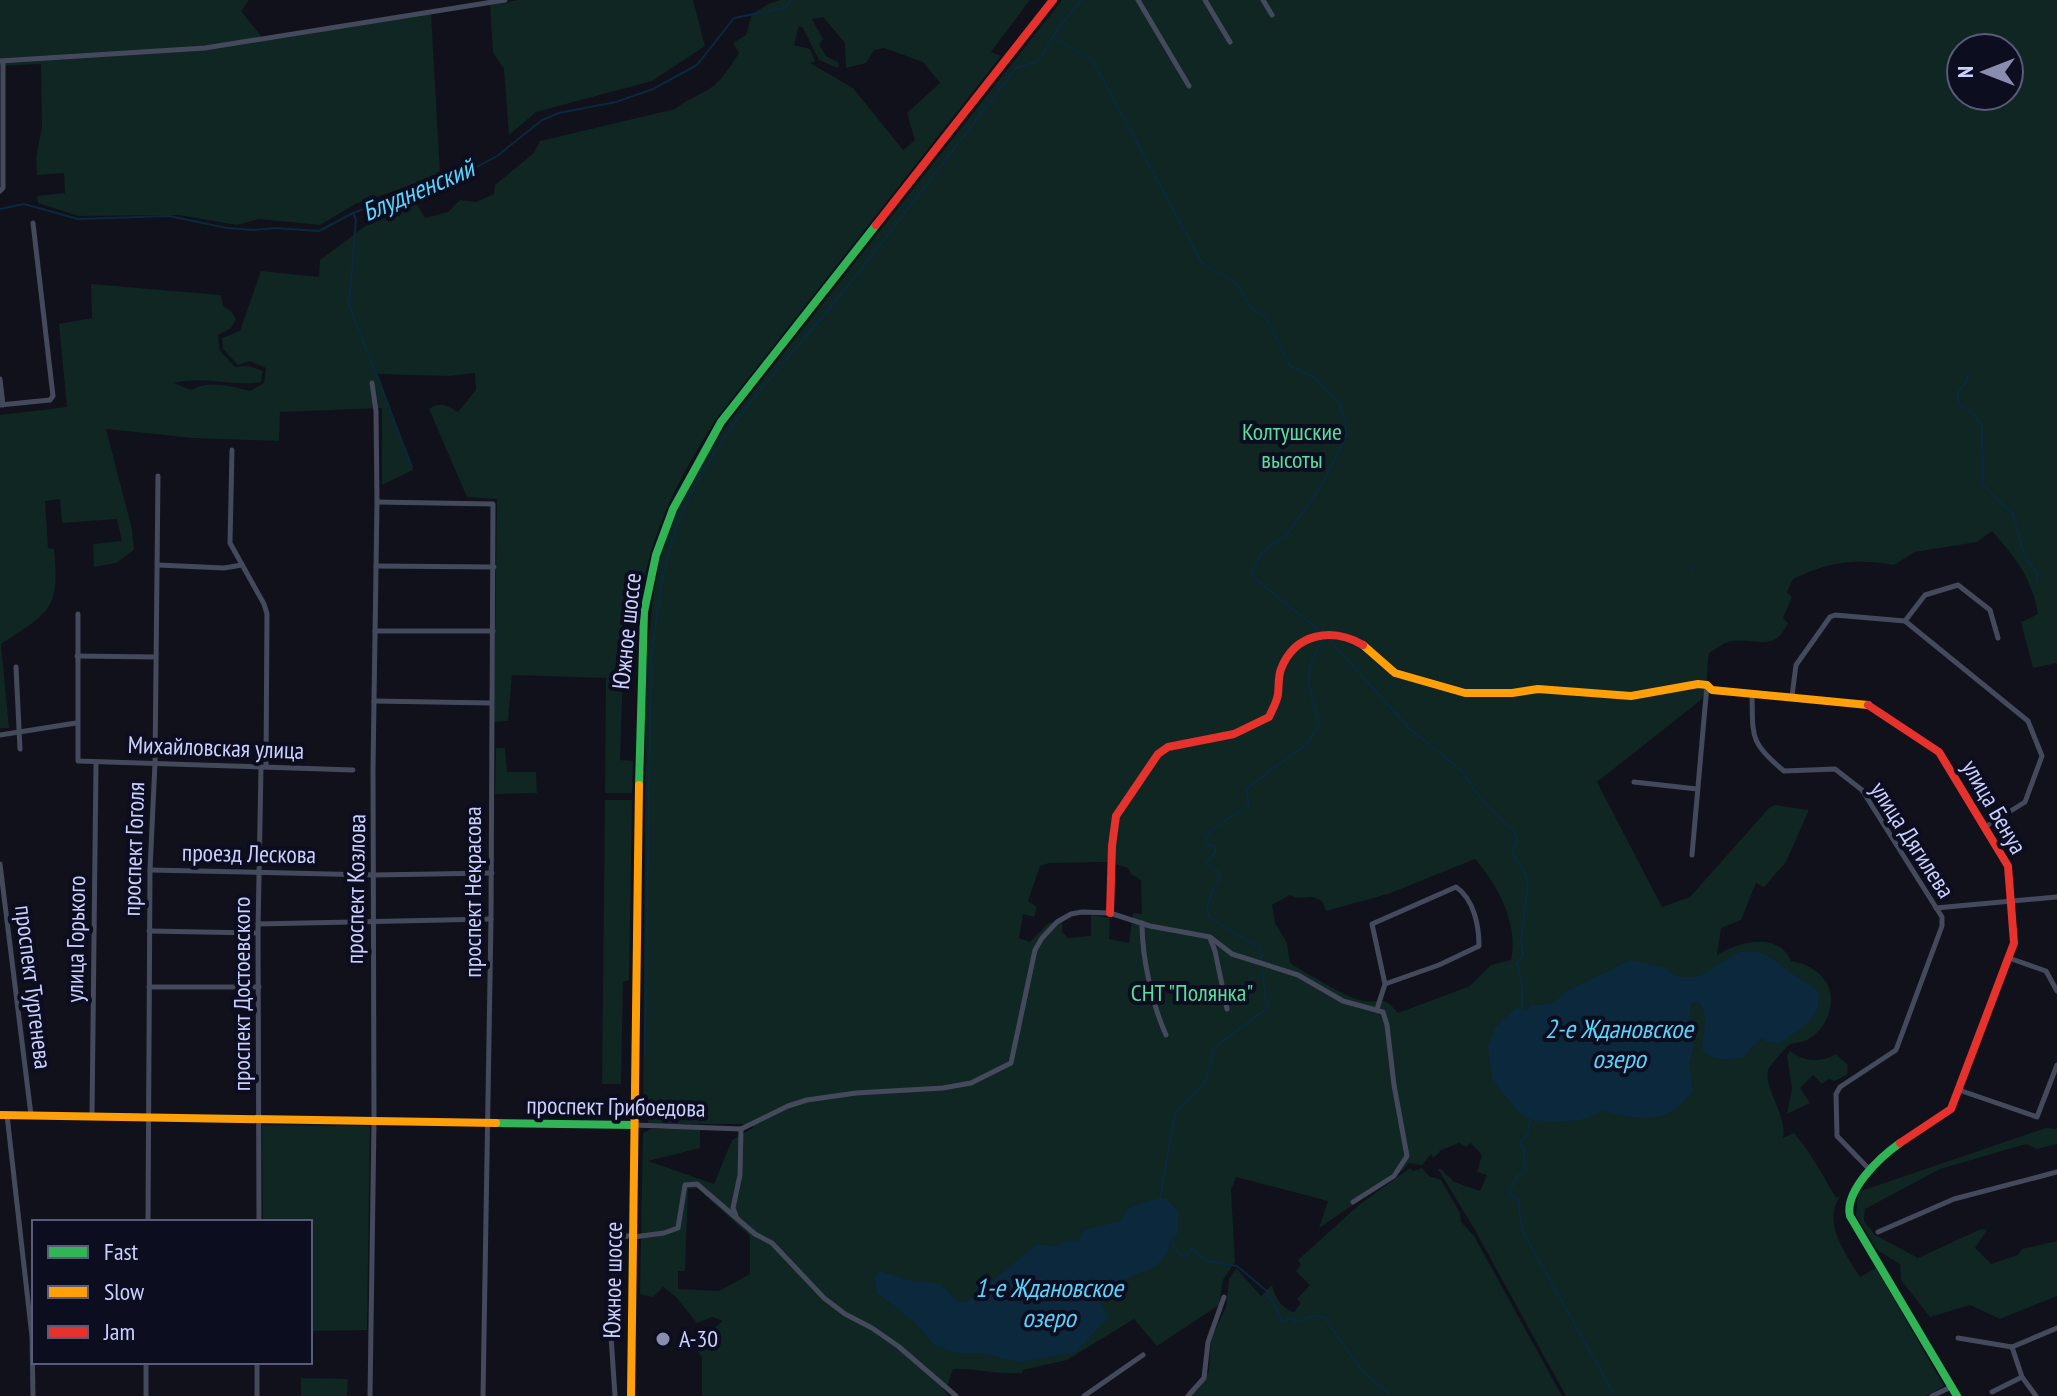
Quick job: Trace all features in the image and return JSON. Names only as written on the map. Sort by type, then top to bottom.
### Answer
[{"type":"street","points":[[0,191],[3,188],[1,61],[205,48],[505,0]]},
{"type":"street","name":"Южное шоссе","points":[[631,1396],[641,666],[649,581],[670,513],[693,466],[721,422],[1053,0]]},
{"type":"street","points":[[1138,0],[1189,86]]},
{"type":"street","points":[[1205,0],[1230,42]]},
{"type":"street","points":[[1263,0],[1272,15]]},
{"type":"street","points":[[0,379],[2,405],[50,400],[53,396],[33,223]]},
{"type":"street","name":"проспект Козлова","points":[[370,1396],[377,502],[376,411],[372,383]]},
{"type":"street","name":"проспект Достоевского","points":[[232,450],[230,543],[267,614],[258,924],[259,1220]]},
{"type":"street","name":"проспект Гоголя","points":[[148,1220],[149,931],[155,763],[158,476]]},
{"type":"street","name":"проспект Некрасова","points":[[377,502],[493,504],[492,873],[483,1396]]},
{"type":"street","points":[[158,565],[224,568],[242,565]]},
{"type":"street","points":[[376,566],[494,567]]},
{"type":"street","points":[[1905,621],[1925,595],[1958,585],[1990,610],[1998,638]]},
{"type":"street","points":[[0,735],[76,723],[78,614]]},
{"type":"street","points":[[1792,696],[1796,665],[1830,617],[1905,621],[2028,721],[2042,756],[2025,802],[1985,827]]},
{"type":"street","points":[[375,631],[493,631]]},
{"type":"street","name":"улица Бенуа","points":[[1110,913],[1116,816],[1158,754],[1168,747],[1234,734],[1269,717],[1278,696],[1279,672],[1283,663],[1290,650],[1309,638],[1332,633],[1351,638],[1372,651],[1395,673],[1465,693],[1512,693],[1538,689],[1631,696],[1698,684],[1752,694],[1865,703],[1934,746],[2008,866],[2014,943],[1951,1109],[1889,1151],[1870,1170],[1848,1207],[1850,1216],[1957,1396]]},
{"type":"street","points":[[77,656],[155,657]]},
{"type":"street","points":[[16,667],[20,749]]},
{"type":"street","points":[[1692,855],[1709,688]]},
{"type":"street","name":"улица Дягилева","points":[[1752,694],[1756,743],[1784,771],[1835,769],[1862,790],[1942,917],[1942,926],[1896,1050],[1840,1087],[1836,1094],[1837,1136],[1870,1170]]},
{"type":"street","points":[[374,701],[491,703]]},
{"type":"street","name":"Михайловская улица","points":[[76,723],[78,761],[353,770]]},
{"type":"street","name":"улица Горького","points":[[92,1116],[96,763]]},
{"type":"street","points":[[1634,782],[1697,789]]},
{"type":"street","name":"проспект Тургенева","points":[[0,864],[31,1115]]},
{"type":"street","name":"проезд Лескова","points":[[150,870],[374,875],[492,873]]},
{"type":"street","points":[[1353,1202],[1394,1176],[1407,1156],[1387,1025],[1383,1012],[1377,1009],[1385,984],[1372,924],[1456,887],[1460,888],[1474,912],[1479,946],[1476,950],[1385,984]]},
{"type":"street","points":[[1936,908],[2057,897]]},
{"type":"street","name":"проспект Грибоедова","points":[[3,1115],[741,1129],[807,1100],[971,1083],[1011,1063],[1032,960],[1042,938],[1057,922],[1071,914],[1110,913],[1210,937],[1232,954],[1298,975],[1343,1001],[1377,1009]]},
{"type":"street","points":[[258,924],[491,919]]},
{"type":"street","points":[[1142,923],[1142,941],[1154,1005],[1166,1035]]},
{"type":"street","points":[[149,931],[258,933]]},
{"type":"street","points":[[1210,937],[1227,1009]]},
{"type":"street","points":[[2008,958],[2046,971],[2057,991]]},
{"type":"street","points":[[149,987],[259,987]]},
{"type":"street","points":[[1959,1090],[2037,1117],[2057,1065]]},
{"type":"street","points":[[3,1115],[32,1337]]},
{"type":"street","points":[[736,1217],[733,1208],[740,1175],[741,1129]]},
{"type":"street","points":[[1878,1232],[1954,1199],[2057,1172]]},
{"type":"street","points":[[615,1396],[611,1336],[615,1243],[622,1237],[664,1233],[678,1228],[685,1185],[697,1184],[779,1249],[824,1298],[898,1346],[952,1395]]},
{"type":"street","points":[[1188,1396],[1204,1378],[1208,1342],[1224,1297]]},
{"type":"street","points":[[1958,1338],[2012,1347],[2057,1328]]},
{"type":"street","points":[[2012,1347],[2022,1377],[2036,1396]]},
{"type":"street","points":[[1084,1396],[1143,1355]]},
{"type":"street","points":[[32,1364],[33,1396]]},
{"type":"street","points":[[146,1364],[146,1396]]},
{"type":"street","points":[[257,1364],[257,1396]]},
{"type":"street","points":[[1992,1392],[2022,1377]]},
{"type":"street","points":[[1932,1396],[1951,1387]]},
{"type":"green space","points":[[0,0],[249,0],[241,11],[265,41],[431,14],[440,173],[355,204],[320,225],[259,219],[237,225],[179,215],[79,216],[38,203],[37,196],[65,193],[64,173],[37,175],[36,158],[42,127],[41,64],[0,66]]},
{"type":"green space","points":[[518,0],[693,0],[705,46],[652,81],[536,112],[509,135],[504,69],[493,52],[490,5]]},
{"type":"green space","points":[[781,0],[1030,0],[991,52],[1001,56],[717,418],[675,492],[658,530],[646,571],[635,671],[623,671],[620,760],[633,761],[632,793],[605,793],[606,678],[512,675],[508,721],[494,722],[497,499],[467,497],[429,409],[441,405],[458,412],[476,390],[475,373],[448,376],[378,374],[413,470],[382,485],[382,408],[280,412],[279,441],[194,438],[106,429],[132,529],[134,550],[116,563],[94,567],[93,544],[122,541],[117,519],[62,523],[60,499],[45,501],[48,548],[54,549],[53,597],[41,616],[1,644],[9,728],[0,728],[0,415],[67,407],[59,324],[92,318],[91,284],[221,295],[223,306],[236,319],[231,328],[218,335],[220,351],[235,367],[249,366],[263,371],[261,382],[196,380],[174,383],[191,390],[212,385],[250,391],[264,383],[266,368],[250,361],[238,365],[223,349],[222,338],[240,331],[261,271],[319,277],[320,260],[367,225],[416,203],[425,218],[448,212],[460,200],[476,202],[494,194],[495,185],[534,153],[540,141],[675,109],[714,86],[739,53],[733,43],[746,35],[752,14]],"holes":[[[823,17],[845,43],[846,68],[866,63],[874,50],[884,48],[923,62],[940,83],[907,113],[915,140],[903,150],[853,88],[810,63],[815,61],[810,49],[794,45],[799,26],[803,28],[819,60],[838,68],[839,63],[826,56],[819,44],[823,39],[812,19]]]},
{"type":"green space","name":"Колтушские высоты","points":[[1062,0],[2057,0],[2057,663],[2033,668],[2021,622],[2038,614],[2035,601],[2022,569],[1992,531],[1977,542],[1915,552],[1894,565],[1854,562],[1830,565],[1793,579],[1787,592],[1792,597],[1783,618],[1788,623],[1777,638],[1764,642],[1729,642],[1709,653],[1701,700],[1597,782],[1662,907],[1690,897],[1769,808],[1775,805],[1809,810],[1786,862],[1764,887],[1756,883],[1741,920],[1721,928],[1717,955],[1746,943],[1768,942],[1785,952],[1791,961],[1815,970],[1826,982],[1831,1006],[1825,1022],[1807,1040],[1789,1045],[1769,1068],[1769,1083],[1782,1120],[1783,1138],[1794,1133],[1836,1198],[1840,1196],[1834,1217],[1843,1248],[1860,1277],[1876,1268],[1944,1386],[1926,1396],[1566,1396],[1438,1169],[1454,1182],[1480,1191],[1487,1175],[1477,1172],[1482,1155],[1471,1143],[1466,1147],[1459,1143],[1439,1151],[1433,1158],[1431,1154],[1422,1165],[1409,1163],[1319,1228],[1328,1201],[1236,1177],[1231,1190],[1235,1262],[1223,1280],[1219,1305],[1157,1346],[1134,1319],[1067,1360],[1023,1370],[1022,1373],[953,1369],[947,1387],[944,1385],[942,1388],[949,1396],[702,1396],[702,1357],[693,1345],[723,1321],[712,1317],[697,1323],[675,1296],[663,1287],[653,1297],[640,1294],[643,1133],[651,1129],[700,1129],[700,1148],[648,1161],[714,1184],[732,1140],[753,1128],[753,1124],[648,1124],[643,1117],[646,667],[659,564],[672,518],[696,469],[729,422]],"holes":[[[1475,859],[1505,906],[1513,946],[1511,960],[1491,965],[1470,986],[1398,1013],[1384,1001],[1359,1000],[1344,994],[1290,963],[1287,943],[1275,923],[1272,905],[1290,895],[1296,898],[1313,897],[1322,901],[1326,911],[1388,894]],[[1109,862],[1128,868],[1141,880],[1142,914],[1133,913],[1129,943],[1109,939],[1110,918],[1091,915],[1091,936],[1068,938],[1062,932],[1062,922],[1049,923],[1030,942],[1019,938],[1023,914],[1034,917],[1037,907],[1028,901],[1040,866],[1049,863]],[[697,1188],[750,1236],[750,1274],[719,1291],[678,1289],[678,1271],[685,1271],[688,1189]]]},
{"type":"green space","points":[[496,748],[505,748],[507,772],[536,772],[537,793],[495,794]]},
{"type":"green space","points":[[605,800],[632,800],[629,980],[623,982],[621,1084],[602,1084]]},
{"type":"green space","points":[[1790,1051],[1813,1060],[1836,1054],[1848,1065],[1847,1075],[1834,1081],[1829,1079],[1822,1084],[1813,1075],[1800,1088],[1810,1103],[1787,1114],[1792,1088],[1787,1056]]},
{"type":"green space","points":[[262,1125],[370,1126],[367,1330],[312,1331],[312,1220],[263,1220]]},
{"type":"green space","points":[[2046,1128],[2057,1129],[2057,1144],[2037,1149],[2026,1144],[1940,1169],[1865,1209],[1864,1221],[1875,1235],[1918,1258],[1981,1229],[1987,1230],[1975,1248],[1991,1264],[2018,1255],[2022,1249],[2057,1241],[2057,1296],[2000,1319],[1970,1305],[1930,1317],[1901,1280],[1900,1264],[1877,1250],[1856,1215],[1858,1192]]},
{"type":"green space","points":[[1410,1168],[1413,1171],[1422,1168],[1429,1176],[1441,1180],[1460,1213],[1461,1222],[1474,1236],[1562,1396],[1191,1396],[1209,1371],[1211,1339],[1226,1307],[1229,1279],[1236,1268],[1261,1296],[1272,1285],[1279,1302],[1294,1312],[1301,1303],[1297,1299],[1310,1285],[1296,1271],[1301,1265],[1298,1260],[1360,1204]]},
{"type":"green space","points":[[301,1378],[348,1379],[347,1396],[301,1396]]},
{"type":"water","name":"2-е Ждановское озеро","points":[[1739,952],[1765,954],[1818,991],[1819,1000],[1814,1015],[1780,1043],[1766,1042],[1763,1038],[1744,1057],[1722,1059],[1702,1050],[1704,1012],[1698,1001],[1691,1004],[1688,1028],[1694,1047],[1689,1064],[1693,1092],[1666,1114],[1639,1118],[1604,1111],[1581,1120],[1530,1120],[1518,1112],[1492,1079],[1488,1047],[1495,1027],[1516,1008],[1527,1010],[1532,1005],[1551,1004],[1563,993],[1630,960],[1663,967],[1679,977],[1692,977],[1701,975]]},
{"type":"water","name":"1-е Ждановское озеро","points":[[1156,1199],[1167,1199],[1178,1211],[1178,1233],[1158,1264],[1122,1280],[1115,1299],[1106,1299],[1101,1305],[1109,1317],[1075,1353],[1018,1362],[935,1346],[916,1324],[877,1293],[874,1277],[880,1271],[908,1280],[940,1284],[958,1302],[966,1302],[974,1296],[976,1284],[993,1280],[1037,1244],[1056,1246],[1067,1240],[1078,1241],[1084,1230],[1120,1221],[1128,1208]]},
{"type":"waterway","name":"Блудненский","points":[[0,209],[24,204],[78,219],[169,216],[227,228],[319,231],[353,213],[479,166],[497,156],[542,120],[559,113],[616,102],[653,89],[697,65],[734,18],[785,8],[791,0]]},
{"type":"waterway","points":[[645,1057],[651,665],[663,575],[683,510],[722,441],[756,396],[853,279],[1016,68],[1038,61],[1061,24],[1082,0]]},
{"type":"waterway","points":[[1053,37],[1093,61],[1202,263],[1237,283],[1250,306],[1266,318],[1290,366],[1314,377],[1340,404],[1346,437],[1323,483],[1289,532],[1263,552],[1251,571],[1257,580],[1320,631]]},
{"type":"waterway","points":[[353,213],[356,220],[349,305],[412,467]]},
{"type":"waterway","points":[[1968,375],[1958,398],[1960,405],[1982,425],[1983,485],[2013,514],[2025,558],[2038,573],[2037,581]]},
{"type":"waterway","points":[[1686,564],[1694,570]]},
{"type":"waterway","points":[[1326,636],[1411,730],[1462,771],[1480,798],[1513,829],[1517,840],[1512,852],[1526,875],[1528,887],[1521,938],[1523,956],[1517,963],[1522,985],[1522,1010]]},
{"type":"waterway","points":[[1262,960],[1261,949],[1209,917],[1207,904],[1213,886],[1219,882],[1219,872],[1208,865],[1215,853],[1215,846],[1207,845],[1206,839],[1212,830],[1249,805],[1246,789],[1309,742],[1319,723],[1310,691],[1310,667],[1326,637]]},
{"type":"waterway","points":[[1160,1199],[1175,1112],[1205,1083],[1214,1048],[1267,1008],[1262,969]]},
{"type":"waterway","points":[[1531,1118],[1527,1135],[1519,1143],[1523,1147],[1526,1171],[1517,1176],[1509,1193],[1518,1200],[1522,1230],[1615,1396]]},
{"type":"waterway","points":[[1175,1236],[1173,1245],[1182,1256],[1187,1256],[1192,1248],[1206,1261],[1237,1266],[1269,1293],[1268,1297],[1282,1321],[1290,1318],[1294,1319],[1294,1323],[1313,1316],[1324,1317],[1362,1371],[1392,1396]]},
{"type":"traffic: fast","points":[[639,785],[644,612],[656,555],[673,509],[721,422],[876,225]]},
{"type":"traffic: fast","points":[[496,1123],[634,1125]]},
{"type":"traffic: fast","points":[[1900,1143],[1865,1175],[1852,1196],[1850,1216],[1957,1396]]},
{"type":"traffic: slow","points":[[1363,645],[1395,673],[1465,693],[1512,693],[1538,689],[1631,696],[1698,684],[1707,685],[1712,690],[1868,705]]},
{"type":"traffic: slow","points":[[631,1396],[639,785]]},
{"type":"traffic: slow","points":[[0,1115],[496,1123]]},
{"type":"traffic: jam","points":[[876,225],[1053,0]]},
{"type":"traffic: jam","points":[[1110,913],[1116,816],[1158,754],[1168,747],[1234,734],[1269,717],[1277,697],[1281,669],[1287,657],[1305,641],[1327,635],[1351,639],[1363,645]]},
{"type":"traffic: jam","points":[[1868,705],[1939,752],[2008,866],[2014,943],[1951,1109],[1900,1143]]},
{"type":"place","name":"А-30","points":[[663,1339]]},
{"type":"park label","name":"СНТ \"Полянка\"","points":[[1192,993]]}]
